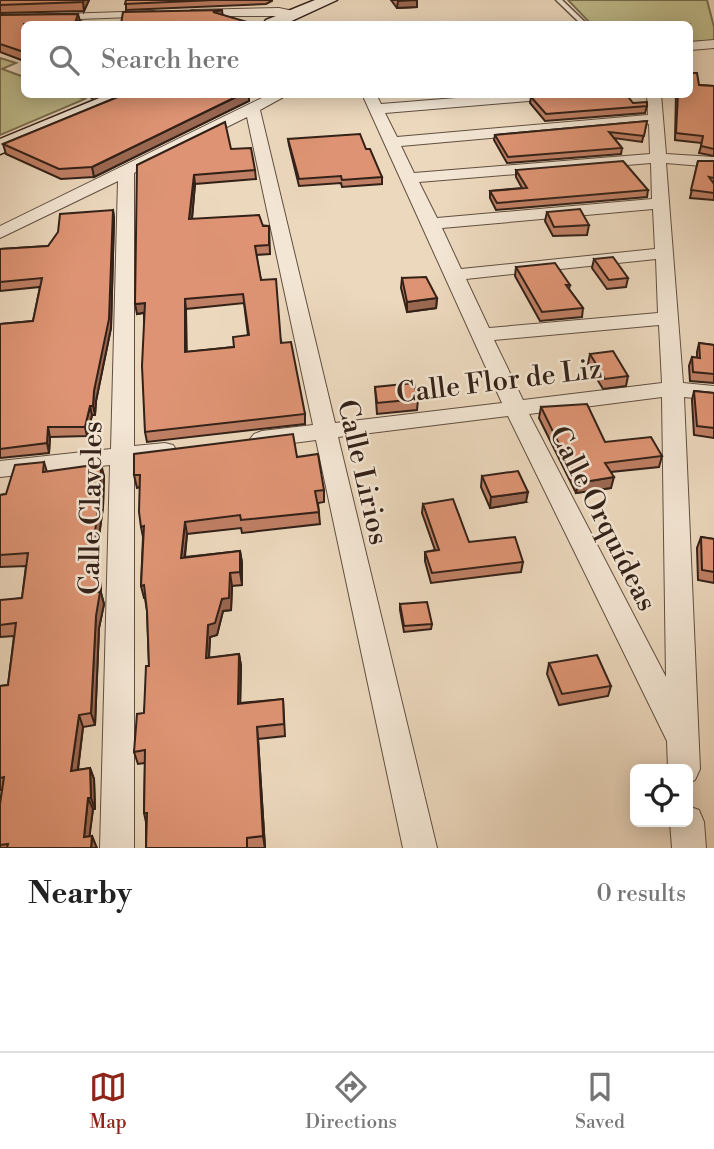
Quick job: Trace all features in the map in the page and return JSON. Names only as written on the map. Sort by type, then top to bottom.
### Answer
[{"type":"main road","points":[[294,19],[329,0]]},
{"type":"main road","points":[[294,19],[347,0]]},
{"type":"main road","points":[[0,140],[100,98]]},
{"type":"main road","points":[[0,147],[118,98]]},
{"type":"street","points":[[109,15],[111,0]]},
{"type":"street","points":[[185,13],[279,11],[294,19]]},
{"type":"street","points":[[0,19],[172,13]]},
{"type":"street","points":[[693,46],[714,44]]},
{"type":"street","points":[[0,233],[273,98]]},
{"type":"street","points":[[372,102],[468,98]]},
{"type":"street","points":[[654,98],[673,389],[684,764]]},
{"type":"street","name":"Calle Orquídeas","points":[[372,102],[516,410],[682,738]]},
{"type":"street","name":"Calle Lirios","points":[[252,108],[420,848]]},
{"type":"street","points":[[391,142],[656,119]]},
{"type":"street","points":[[409,178],[658,158],[714,162]]},
{"type":"street","name":"Calle Claveles","points":[[117,848],[126,170]]},
{"type":"street","points":[[431,224],[661,203]]},
{"type":"street","points":[[455,275],[664,253]]},
{"type":"street","points":[[481,335],[668,318]]},
{"type":"street","name":"Calle Flor de Liz","points":[[244,441],[673,389],[714,393]]},
{"type":"street","points":[[0,469],[190,448]]},
{"type":"street","points":[[687,827],[689,848]]},
{"type":"lane","points":[[559,0],[581,21]]},
{"type":"shaded area","points":[[568,0],[707,0],[714,27],[714,41],[693,42],[693,21],[588,21]]},
{"type":"shaded area","points":[[0,58],[16,63],[2,69],[21,76],[21,98],[85,99],[0,135]]},
{"type":"building","points":[[0,0],[84,0],[0,5]]},
{"type":"building","points":[[126,0],[214,0],[125,4]]},
{"type":"building","points":[[222,10],[213,12],[244,21],[122,21],[123,12]]},
{"type":"building","points":[[78,14],[76,20],[80,21],[21,21],[21,51],[0,44],[0,15]]},
{"type":"building","points":[[693,73],[697,73],[699,85],[714,86],[714,149],[701,146],[703,136],[676,133],[678,98],[693,98]]},
{"type":"building","points":[[115,98],[234,98],[92,167],[59,169],[3,144]]},
{"type":"building","points":[[532,98],[629,98],[633,103],[647,102],[647,106],[546,114]]},
{"type":"building","points":[[647,121],[644,136],[609,132],[622,148],[508,157],[495,135]]},
{"type":"building","points":[[225,122],[231,149],[251,148],[255,170],[194,175],[189,219],[259,215],[263,226],[269,226],[269,245],[255,246],[261,280],[276,279],[281,343],[291,342],[305,414],[145,432],[142,366],[145,303],[135,304],[137,165]],"holes":[[[243,294],[249,335],[233,337],[234,347],[185,352],[185,299]]]},
{"type":"building","points":[[360,134],[382,177],[299,179],[288,139]]},
{"type":"building","points":[[623,161],[648,190],[497,203],[490,191],[527,188],[516,170]]},
{"type":"building","points":[[698,161],[714,161],[714,178],[709,177],[714,184],[714,193],[691,190]]},
{"type":"building","points":[[580,209],[589,225],[554,227],[547,212]]},
{"type":"building","points":[[113,210],[109,319],[93,406],[90,406],[85,427],[48,427],[47,443],[0,449],[0,324],[33,321],[42,278],[0,282],[0,249],[48,246],[58,232],[60,214]]},
{"type":"building","points":[[613,257],[628,278],[609,280],[594,259]]},
{"type":"building","points":[[555,263],[570,285],[566,285],[583,308],[542,312],[516,267]]},
{"type":"building","points":[[426,277],[437,298],[407,302],[402,278]]},
{"type":"building","points":[[699,343],[714,345],[714,374],[693,372],[692,357],[700,358]]},
{"type":"building","points":[[613,351],[628,376],[605,379],[590,354]]},
{"type":"building","points":[[414,383],[418,399],[377,403],[375,387]]},
{"type":"building","points":[[694,391],[714,393],[714,428],[697,426]]},
{"type":"building","points":[[587,404],[605,442],[651,437],[662,456],[605,463],[614,477],[578,483],[541,407]]},
{"type":"building","points":[[293,434],[297,457],[318,454],[324,490],[315,491],[319,512],[241,520],[240,515],[185,522],[181,558],[240,551],[240,572],[230,573],[229,598],[222,599],[215,623],[208,625],[206,658],[239,654],[238,704],[283,699],[284,724],[257,727],[263,836],[247,838],[247,848],[146,848],[145,750],[134,752],[137,714],[144,713],[146,666],[149,666],[147,611],[144,585],[141,586],[144,526],[141,527],[140,475],[134,475],[134,454]]},
{"type":"building","points":[[44,462],[43,472],[101,464],[93,546],[92,575],[98,574],[96,592],[100,592],[96,616],[91,713],[79,715],[71,771],[90,768],[91,798],[88,798],[84,837],[92,836],[91,848],[7,848],[8,844],[0,845],[0,804],[4,777],[0,778],[0,686],[8,685],[16,623],[0,625],[0,600],[22,598],[28,553],[0,555],[0,495],[6,494],[15,465]]},
{"type":"building","points":[[518,471],[528,492],[491,497],[482,476]]},
{"type":"building","points":[[453,499],[469,542],[515,537],[523,562],[432,573],[425,552],[439,550],[423,504]]},
{"type":"building","points":[[701,537],[714,539],[714,572],[702,570]]},
{"type":"building","points":[[427,602],[432,624],[404,626],[400,604]]},
{"type":"building","points":[[597,655],[611,686],[562,694],[549,663]]}]
